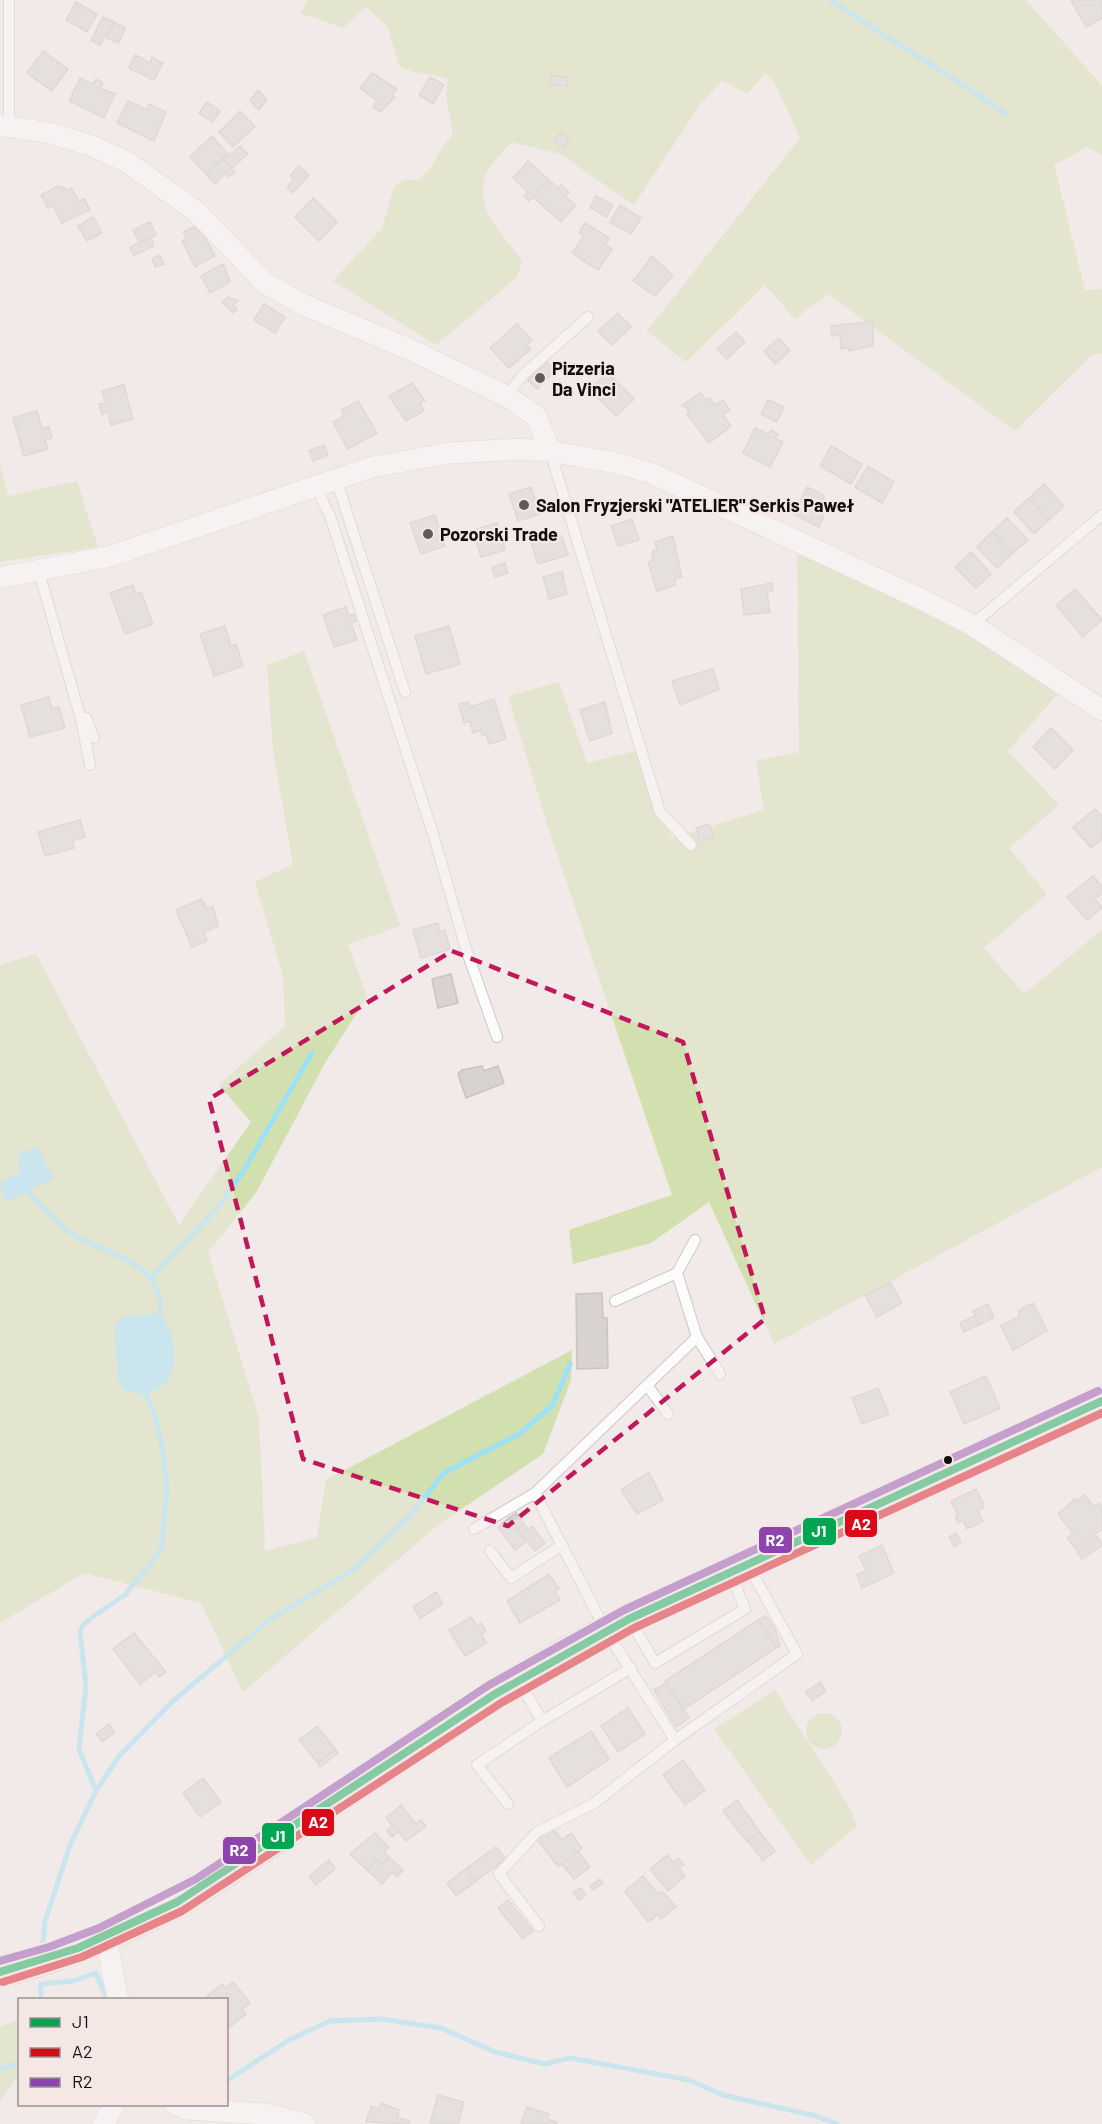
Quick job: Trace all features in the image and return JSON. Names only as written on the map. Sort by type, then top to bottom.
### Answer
[{"type":"street","points":[[5,126],[50,133],[92,146],[127,162],[196,212],[265,283],[304,305],[409,349],[506,396],[536,417],[550,450]]},
{"type":"street","points":[[0,578],[111,556],[372,467],[450,453],[521,449],[550,450],[616,463],[651,473],[923,600],[972,625],[1102,710]]},
{"type":"street","points":[[0,1972],[106,1938],[201,1888],[519,1680],[618,1625],[1101,1403]]},
{"type":"street","points":[[106,1938],[118,1998]]},
{"type":"street","points":[[103,2124],[114,2106]]},
{"type":"street","points":[[179,2106],[186,2109],[266,2114],[305,2124]]},
{"type":"lane","points":[[5,126],[11,53],[9,0]]},
{"type":"lane","points":[[506,396],[524,374],[588,317]]},
{"type":"lane","points":[[550,450],[660,812],[691,845]]},
{"type":"lane","points":[[336,479],[405,692]]},
{"type":"lane","points":[[315,485],[330,516],[434,837],[466,950],[497,1037]]},
{"type":"lane","points":[[972,625],[1102,515]]},
{"type":"lane","points":[[39,572],[82,723],[90,765]]},
{"type":"lane","points":[[70,679],[94,738]]},
{"type":"lane","points":[[615,1301],[677,1273],[695,1240]]},
{"type":"lane","points":[[677,1273],[697,1337],[720,1374]]},
{"type":"lane","points":[[474,1529],[535,1493],[697,1337]]},
{"type":"lane","points":[[647,1385],[668,1414]]},
{"type":"lane","points":[[535,1493],[562,1545],[618,1625],[655,1663],[744,1609],[738,1568]]},
{"type":"lane","points":[[490,1551],[511,1578],[562,1545]]},
{"type":"lane","points":[[538,1926],[499,1874],[537,1832],[593,1804],[675,1740],[797,1654],[738,1568]]},
{"type":"lane","points":[[618,1625],[631,1668],[675,1740]]},
{"type":"lane","points":[[508,1804],[477,1765],[542,1721],[631,1668]]},
{"type":"lane","points":[[519,1680],[542,1721]]},
{"type":"highlighted area","points":[[452,951],[683,1042],[765,1319],[508,1526],[303,1459],[209,1099]]},
{"type":"green space","points":[[308,0],[1026,0],[1102,86],[1102,155],[1087,147],[1054,165],[1085,290],[1102,289],[1102,354],[1093,354],[1015,431],[828,294],[795,319],[765,285],[686,362],[647,331],[800,138],[775,83],[765,73],[747,94],[722,80],[700,105],[634,205],[560,154],[511,142],[488,170],[483,191],[484,202],[494,224],[522,261],[517,277],[436,345],[333,281],[382,228],[394,187],[405,180],[419,180],[429,170],[443,146],[453,135],[446,94],[448,79],[400,67],[387,26],[366,7],[343,28],[300,13]]},
{"type":"green space","points":[[0,464],[8,496],[77,481],[98,547],[0,562]]},
{"type":"green space","points":[[797,551],[918,601],[1061,690],[1008,751],[1059,805],[1009,848],[1047,894],[984,948],[1024,994],[1102,930],[1102,1167],[774,1344],[709,1202],[651,1243],[573,1264],[569,1230],[672,1195],[548,827],[508,696],[559,682],[587,763],[643,749],[672,838],[764,810],[756,761],[799,752]]},
{"type":"green space","points":[[304,651],[400,926],[348,944],[367,997],[325,1063],[256,1193],[208,1252],[259,1418],[265,1551],[317,1537],[326,1480],[572,1350],[571,1380],[543,1454],[438,1525],[243,1692],[201,1603],[84,1573],[0,1623],[0,965],[36,954],[179,1225],[251,1122],[219,1085],[285,1026],[283,976],[255,882],[293,864],[273,751],[267,665]]},
{"type":"green space","points":[[775,1690],[849,1806],[857,1826],[811,1865],[714,1729]]},
{"type":"green space","points":[[824,1713],[837,1718],[842,1731],[837,1744],[824,1749],[811,1744],[806,1731],[811,1718]]},
{"type":"green space","points":[[18,2019],[18,2075],[0,2101],[0,2027]]},
{"type":"water","points":[[37,1146],[53,1178],[5,1202],[0,1183],[19,1172],[18,1155]]},
{"type":"water","points":[[160,1313],[169,1329],[174,1349],[173,1369],[169,1378],[146,1395],[122,1389],[117,1376],[115,1325],[123,1317]]},
{"type":"building","points":[[1071,0],[1102,0],[1102,18],[1086,27]]},
{"type":"building","points":[[76,2],[97,14],[87,32],[66,20]]},
{"type":"building","points":[[103,17],[114,22],[100,45],[91,40]]},
{"type":"building","points":[[114,22],[126,28],[118,43],[107,38]]},
{"type":"building","points":[[43,51],[68,69],[52,91],[27,73]]},
{"type":"building","points":[[135,55],[150,63],[152,57],[163,63],[154,80],[129,68]]},
{"type":"building","points":[[372,73],[397,89],[392,95],[395,97],[380,112],[373,107],[377,101],[360,88]]},
{"type":"building","points":[[551,76],[568,77],[567,86],[550,84]]},
{"type":"building","points":[[430,77],[444,85],[433,104],[419,95]]},
{"type":"building","points":[[80,78],[93,84],[96,79],[103,83],[101,88],[115,94],[104,118],[69,101]]},
{"type":"building","points":[[258,90],[267,99],[259,110],[250,101]]},
{"type":"building","points":[[128,101],[147,110],[149,104],[166,112],[154,141],[117,123]]},
{"type":"building","points":[[207,102],[220,111],[212,122],[199,113]]},
{"type":"building","points":[[240,111],[255,126],[233,147],[219,132]]},
{"type":"building","points":[[560,133],[569,138],[564,148],[554,142]]},
{"type":"building","points":[[212,136],[228,154],[206,174],[190,157]]},
{"type":"building","points":[[240,146],[248,154],[232,168],[224,160]]},
{"type":"building","points":[[223,158],[235,172],[229,177],[226,173],[215,184],[206,174]]},
{"type":"building","points":[[528,161],[549,180],[529,201],[524,196],[528,192],[513,178]]},
{"type":"building","points":[[299,166],[309,175],[293,193],[287,187],[294,179],[290,175]]},
{"type":"building","points":[[549,180],[558,188],[561,185],[569,192],[565,196],[576,205],[561,222],[533,197]]},
{"type":"building","points":[[58,186],[69,190],[71,188],[79,201],[84,199],[90,210],[62,223],[53,205],[48,208],[41,195]]},
{"type":"building","points":[[596,196],[613,205],[607,217],[590,208]]},
{"type":"building","points":[[313,198],[337,222],[319,241],[295,217]]},
{"type":"building","points":[[620,205],[641,218],[631,234],[610,222]]},
{"type":"building","points":[[93,217],[102,233],[87,241],[78,226]]},
{"type":"building","points":[[150,222],[156,235],[139,243],[133,230]]},
{"type":"building","points":[[585,223],[609,238],[605,244],[612,249],[598,270],[572,253],[584,236],[579,233]]},
{"type":"building","points":[[196,226],[199,232],[202,231],[215,256],[195,267],[182,241],[187,239],[183,232]]},
{"type":"building","points":[[151,238],[154,246],[134,255],[130,247]]},
{"type":"building","points":[[160,255],[164,264],[155,267],[152,259]]},
{"type":"building","points":[[652,256],[673,275],[655,296],[633,281]]},
{"type":"building","points":[[223,264],[230,282],[210,293],[201,276]]},
{"type":"building","points":[[228,297],[238,301],[233,305],[237,309],[233,313],[222,302]]},
{"type":"building","points":[[264,304],[285,317],[275,333],[254,320]]},
{"type":"building","points":[[618,313],[631,327],[612,345],[598,331]]},
{"type":"building","points":[[873,321],[873,346],[849,351],[848,348],[841,349],[840,335],[832,336],[831,326]]},
{"type":"building","points":[[517,324],[532,340],[527,345],[531,349],[509,368],[490,348]]},
{"type":"building","points":[[736,332],[745,342],[727,359],[717,349]]},
{"type":"building","points":[[779,338],[790,351],[775,364],[764,351]]},
{"type":"building","points":[[547,362],[555,371],[537,389],[528,380]]},
{"type":"building","points":[[607,372],[634,399],[616,416],[590,390]]},
{"type":"building","points":[[412,383],[425,401],[420,403],[424,411],[406,421],[389,396]]},
{"type":"building","points":[[124,385],[133,419],[111,425],[108,412],[102,414],[99,404],[105,403],[102,391]]},
{"type":"building","points":[[700,393],[706,400],[710,398],[715,405],[723,400],[730,410],[723,415],[731,426],[709,443],[687,414],[689,412],[684,405],[681,406]]},
{"type":"building","points":[[768,400],[784,407],[777,422],[761,414]]},
{"type":"building","points":[[358,401],[377,433],[348,449],[333,422],[344,416],[341,410]]},
{"type":"building","points":[[37,411],[42,429],[49,427],[52,438],[45,440],[48,449],[24,456],[13,418]]},
{"type":"building","points":[[755,428],[768,434],[771,430],[778,434],[775,438],[783,442],[770,467],[743,453]]},
{"type":"building","points":[[324,445],[328,455],[313,461],[309,451]]},
{"type":"building","points":[[831,446],[862,464],[851,484],[820,466]]},
{"type":"building","points":[[868,466],[894,482],[882,503],[855,487]]},
{"type":"building","points":[[1044,484],[1064,506],[1049,520],[1029,498]]},
{"type":"building","points":[[531,487],[540,514],[518,521],[509,494]]},
{"type":"building","points":[[807,487],[825,496],[817,512],[824,516],[819,527],[793,514]]},
{"type":"building","points":[[1029,498],[1049,520],[1034,534],[1014,512]]},
{"type":"building","name":"Pozorski Trade","points":[[435,515],[445,546],[421,554],[410,523]]},
{"type":"building","points":[[1007,518],[1028,540],[1012,554],[992,532]]},
{"type":"building","points":[[632,519],[639,540],[618,546],[611,526]]},
{"type":"building","points":[[497,523],[505,550],[481,557],[473,530]]},
{"type":"building","points":[[554,531],[556,537],[562,536],[568,555],[538,564],[530,539]]},
{"type":"building","points":[[992,532],[1012,554],[997,568],[977,547]]},
{"type":"building","points":[[673,536],[682,577],[675,579],[676,585],[657,591],[648,562],[653,561],[652,551],[657,550],[655,542]]},
{"type":"building","points":[[971,552],[991,574],[976,588],[955,567]]},
{"type":"building","points":[[505,563],[508,573],[495,577],[492,567]]},
{"type":"building","points":[[562,572],[567,594],[549,599],[543,577]]},
{"type":"building","points":[[772,583],[773,591],[767,592],[770,612],[744,615],[741,589]]},
{"type":"building","points":[[133,585],[136,594],[141,592],[153,624],[125,634],[110,593]]},
{"type":"building","points":[[1075,589],[1102,620],[1083,637],[1056,605]]},
{"type":"building","points":[[346,607],[349,616],[354,614],[356,621],[351,623],[357,640],[334,647],[323,615]]},
{"type":"building","points":[[225,626],[231,646],[236,644],[243,666],[214,676],[200,634]]},
{"type":"building","points":[[449,626],[460,664],[426,674],[415,636]]},
{"type":"building","points":[[713,669],[719,689],[680,705],[672,681]]},
{"type":"building","points":[[49,697],[52,709],[59,707],[65,728],[30,737],[21,705]]},
{"type":"building","points":[[494,699],[506,739],[489,744],[486,734],[482,735],[481,730],[473,733],[470,721],[464,723],[459,704],[468,702],[470,707]]},
{"type":"building","points":[[605,702],[612,733],[590,741],[580,710]]},
{"type":"building","points":[[1051,728],[1073,750],[1055,769],[1033,747]]},
{"type":"building","points":[[1095,809],[1102,816],[1102,839],[1091,848],[1073,827]]},
{"type":"building","points":[[80,820],[85,837],[72,841],[74,848],[45,856],[38,832]]},
{"type":"building","points":[[709,824],[713,837],[700,841],[696,828]]},
{"type":"building","points":[[1093,876],[1102,887],[1102,893],[1095,899],[1102,908],[1087,920],[1067,897]]},
{"type":"building","points":[[202,899],[207,909],[213,906],[218,926],[204,932],[207,941],[192,947],[176,910]]},
{"type":"building","points":[[438,923],[440,932],[445,930],[450,949],[421,958],[413,930]]},
{"type":"building","points":[[451,974],[458,1003],[438,1008],[432,979]]},
{"type":"building","points":[[482,1066],[484,1071],[498,1066],[504,1083],[466,1098],[458,1074],[462,1070]]},
{"type":"building","points":[[890,1282],[902,1303],[877,1317],[865,1295]]},
{"type":"building","points":[[602,1293],[603,1318],[607,1318],[608,1368],[577,1369],[576,1294]]},
{"type":"building","points":[[1033,1303],[1047,1331],[1013,1350],[1001,1326],[1020,1316],[1018,1311]]},
{"type":"building","points":[[988,1304],[994,1318],[979,1325],[973,1311]]},
{"type":"building","points":[[975,1316],[979,1325],[964,1332],[960,1323]]},
{"type":"building","points":[[986,1376],[1000,1408],[964,1424],[950,1392]]},
{"type":"building","points":[[878,1388],[889,1414],[862,1424],[852,1398]]},
{"type":"building","points":[[649,1472],[663,1500],[637,1514],[621,1490]]},
{"type":"building","points":[[976,1489],[983,1503],[983,1508],[978,1511],[983,1521],[967,1529],[963,1520],[958,1523],[955,1517],[958,1515],[951,1501]]},
{"type":"building","points":[[1085,1495],[1094,1507],[1099,1503],[1102,1507],[1102,1529],[1075,1548],[1067,1538],[1073,1534],[1058,1514],[1075,1499],[1076,1501]]},
{"type":"building","points":[[516,1513],[524,1524],[517,1529],[509,1518]]},
{"type":"building","points":[[509,1518],[526,1541],[515,1550],[498,1527]]},
{"type":"building","points":[[524,1524],[528,1529],[532,1526],[545,1543],[535,1551],[517,1529]]},
{"type":"building","points":[[956,1533],[961,1542],[954,1546],[949,1537]]},
{"type":"building","points":[[1097,1536],[1102,1545],[1082,1559],[1076,1550]]},
{"type":"building","points":[[882,1545],[894,1573],[862,1588],[857,1575],[866,1571],[859,1556]]},
{"type":"building","points":[[549,1574],[559,1589],[555,1591],[560,1600],[520,1623],[507,1601]]},
{"type":"building","points":[[436,1592],[443,1604],[420,1618],[413,1607]]},
{"type":"building","points":[[766,1616],[775,1629],[780,1646],[776,1648],[758,1620]]},
{"type":"building","points":[[471,1617],[477,1626],[481,1623],[486,1631],[481,1634],[487,1643],[465,1656],[449,1630]]},
{"type":"building","points":[[758,1620],[776,1648],[684,1709],[665,1681]]},
{"type":"building","points":[[134,1633],[166,1672],[159,1677],[155,1673],[140,1684],[113,1649]]},
{"type":"building","points":[[820,1682],[826,1691],[812,1701],[806,1692]]},
{"type":"building","points":[[666,1683],[689,1718],[676,1727],[654,1690]]},
{"type":"building","points":[[628,1708],[645,1734],[618,1752],[601,1726]]},
{"type":"building","points":[[109,1724],[115,1732],[102,1742],[96,1734]]},
{"type":"building","points":[[317,1726],[335,1749],[318,1763],[299,1740]]},
{"type":"building","points":[[591,1731],[609,1759],[567,1787],[549,1758]]},
{"type":"building","points":[[335,1749],[338,1753],[320,1767],[318,1763]]},
{"type":"building","points":[[683,1760],[705,1790],[685,1805],[663,1775]]},
{"type":"building","points":[[203,1778],[221,1802],[200,1817],[183,1793]]},
{"type":"building","points":[[737,1800],[760,1832],[747,1842],[723,1811]]},
{"type":"building","points":[[401,1805],[416,1824],[421,1820],[426,1826],[406,1841],[398,1831],[392,1837],[387,1831],[393,1826],[386,1818]]},
{"type":"building","points":[[552,1827],[562,1840],[571,1833],[582,1848],[558,1867],[537,1839]]},
{"type":"building","points":[[760,1832],[775,1851],[763,1861],[748,1841]]},
{"type":"building","points":[[375,1833],[389,1847],[384,1852],[389,1857],[382,1865],[377,1860],[367,1870],[350,1854]]},
{"type":"building","points":[[496,1847],[506,1859],[476,1881],[467,1868]]},
{"type":"building","points":[[578,1851],[590,1867],[574,1879],[562,1864]]},
{"type":"building","points":[[667,1855],[673,1862],[678,1858],[684,1865],[679,1868],[685,1876],[668,1891],[650,1869]]},
{"type":"building","points":[[389,1857],[403,1870],[397,1877],[392,1872],[382,1884],[367,1870],[377,1860],[382,1865]]},
{"type":"building","points":[[329,1860],[335,1869],[316,1885],[309,1876]]},
{"type":"building","points":[[467,1868],[476,1881],[456,1896],[447,1883]]},
{"type":"building","points":[[643,1876],[658,1894],[662,1891],[676,1907],[661,1919],[658,1915],[648,1922],[625,1891]]},
{"type":"building","points":[[600,1879],[603,1883],[593,1890],[590,1886]]},
{"type":"building","points":[[580,1888],[586,1895],[579,1900],[573,1893]]},
{"type":"building","points":[[508,1900],[533,1931],[523,1939],[498,1908]]},
{"type":"building","points":[[233,1982],[250,2003],[242,2009],[246,2014],[228,2028],[228,1998],[205,1998],[222,1984],[225,1988]]},
{"type":"building","points":[[438,2095],[464,2102],[458,2124],[430,2124]]},
{"type":"building","points":[[381,2103],[399,2110],[397,2117],[410,2121],[409,2124],[366,2122],[371,2106],[379,2109]]},
{"type":"building","points":[[527,2107],[549,2114],[547,2119],[557,2122],[556,2124],[521,2124]]},
{"type":"waterway","points":[[830,0],[1004,113]]},
{"type":"waterway","points":[[151,1278],[220,1205],[244,1170],[312,1053]]},
{"type":"waterway","points":[[27,1192],[69,1232],[121,1257],[147,1274],[155,1286],[160,1301],[159,1320]]},
{"type":"waterway","points":[[43,1944],[45,1921],[70,1845],[96,1791],[120,1755],[173,1701],[272,1618],[350,1572],[409,1517],[444,1473],[519,1434],[552,1406],[570,1364]]},
{"type":"waterway","points":[[96,1791],[79,1749],[86,1686],[80,1632],[83,1625],[125,1595],[161,1550],[167,1489],[163,1453],[155,1415],[146,1395],[147,1388]]},
{"type":"waterway","points":[[41,1998],[41,1984],[73,1981],[96,1973],[106,1998]]},
{"type":"waterway","points":[[228,2080],[289,2040],[330,2021],[381,2019],[441,2028],[495,2052],[545,2064],[570,2058],[689,2080],[723,2095],[816,2116],[837,2124]]},
{"type":"waterway","points":[[0,2069],[18,2063]]},
{"type":"transit line","name":"R2","points":[[0,1961],[49,1947],[99,1928],[196,1879],[489,1685],[624,1610],[1098,1391]]},
{"type":"transit line","name":"J1","points":[[0,1972],[78,1948],[177,1902],[495,1694],[629,1619],[1102,1401]]},
{"type":"transit line","name":"A2","points":[[3,1982],[82,1957],[182,1911],[501,1703],[634,1628],[1102,1413]]},
{"type":"place","name":"Pizzeria Da Vinci","points":[[540,378]]},
{"type":"place","name":"Salon Fryzjerski \"ATELIER\" Serkis Paweł","points":[[524,505]]},
{"type":"place","name":"Pozorski Trade","points":[[428,534]]}]
